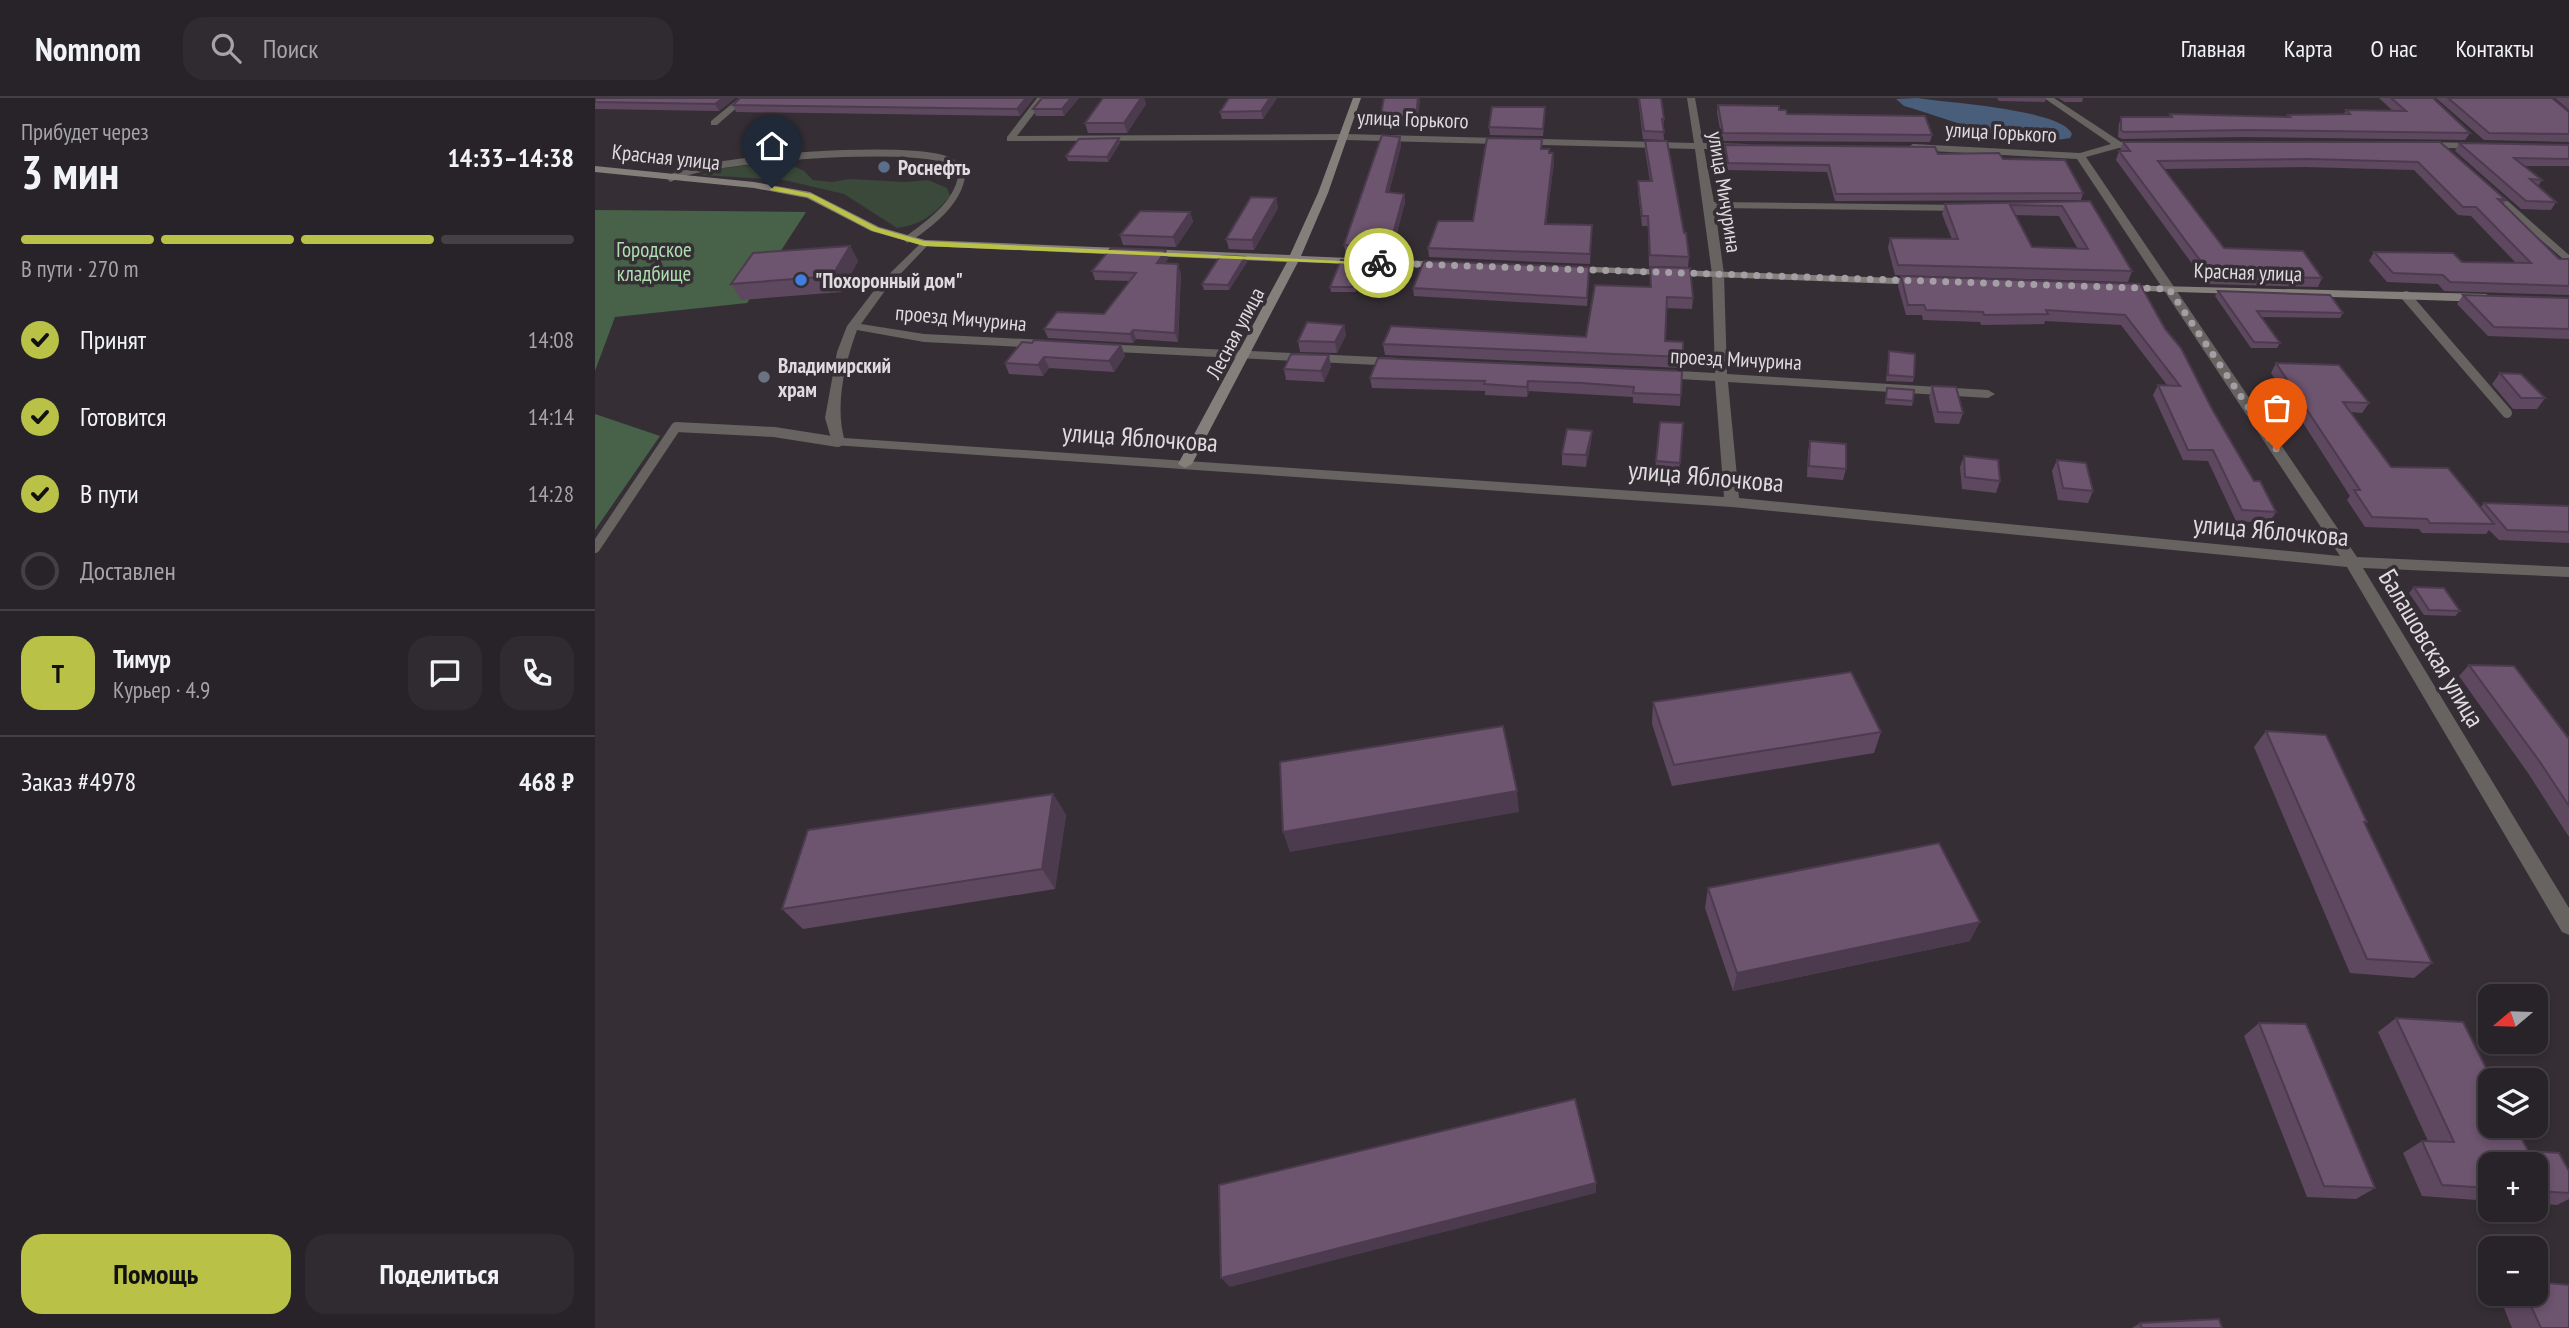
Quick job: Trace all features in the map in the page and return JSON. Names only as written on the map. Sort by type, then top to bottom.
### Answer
[{"type":"main road","name":"Лесная улица","points":[[1185,464],[1246,356],[1295,260],[1345,136],[1357,98]]},
{"type":"main road","name":"Красная улица","points":[[595,169],[754,185],[810,195],[875,229],[924,243],[1454,265]]},
{"type":"main road","points":[[1551,268],[1939,282]]},
{"type":"main road","name":"Красная улица","points":[[2106,287],[2501,299]]},
{"type":"street","points":[[714,123],[744,98]]},
{"type":"street","name":"улица Горького","points":[[1042,98],[1010,139],[1345,136],[1765,147]]},
{"type":"street","name":"улица Мичурина","points":[[1691,98],[1718,274],[1721,376],[1732,502]]},
{"type":"street","points":[[2048,98],[2119,145]]},
{"type":"street","points":[[2472,138],[2481,146]]},
{"type":"street","name":"улица Горького","points":[[1899,147],[2080,156],[2119,145],[2161,144]]},
{"type":"street","points":[[2410,145],[2494,146]]},
{"type":"street","points":[[2438,145],[2448,154]]},
{"type":"street","name":"Балашовская улица","points":[[2080,156],[2106,205],[2169,289],[2352,562],[2569,926]]},
{"type":"street","points":[[2478,181],[2569,261]]},
{"type":"street","points":[[1709,205],[1982,208]]},
{"type":"street","points":[[838,442],[832,418],[843,352],[853,326],[883,286],[924,243]]},
{"type":"street","name":"проезд Мичурина","points":[[853,326],[924,338],[1058,345]]},
{"type":"street","points":[[1085,347],[1413,363]]},
{"type":"street","name":"проезд Мичурина","points":[[1651,373],[1988,394]]},
{"type":"street","name":"улица Яблочкова","points":[[838,442],[1732,502],[2352,562],[2569,572]]},
{"type":"lane","points":[[671,178],[683,172],[742,160],[799,155],[923,155],[948,160],[961,170],[962,185],[932,223],[908,239]]},
{"type":"lane","points":[[2406,296],[2507,413]]},
{"type":"lane","points":[[595,548],[676,427],[774,432],[838,442]]},
{"type":"green space","points":[[766,163],[789,164],[804,171],[813,180],[832,182],[850,179],[905,182],[928,180],[947,188],[950,196],[927,218],[897,228],[844,194],[784,180],[701,175],[717,169]]},
{"type":"green space","name":"Городское кладбище","points":[[595,210],[806,212],[747,303],[615,317],[595,371]]},
{"type":"green space","points":[[595,414],[660,436],[595,530]]},
{"type":"water","points":[[1918,98],[2026,113],[2063,125],[2072,134],[2070,138],[2049,140],[2006,136],[1904,106],[1896,99]]},
{"type":"building","points":[[595,98],[723,98],[715,104],[595,102]]},
{"type":"building","points":[[740,98],[1026,98],[1017,109],[733,105]]},
{"type":"building","points":[[1042,98],[1071,98],[1062,109],[1033,109]]},
{"type":"building","points":[[1103,98],[1141,98],[1124,123],[1085,123]]},
{"type":"building","points":[[1229,98],[1270,98],[1261,111],[1220,112]]},
{"type":"building","points":[[1384,98],[1418,98],[1416,117],[1383,117],[1384,114],[1381,114]]},
{"type":"building","points":[[1639,98],[1661,98],[1664,132],[1644,131]]},
{"type":"building","points":[[2391,98],[2433,98],[2470,133],[2121,130],[2121,117],[2172,117],[2170,114],[2290,117],[2288,115],[2350,114],[2346,110],[2406,111]]},
{"type":"building","points":[[2448,98],[2552,98],[2569,112],[2569,134],[2489,133]]},
{"type":"building","points":[[1718,105],[1779,106],[1779,110],[1786,110],[1787,114],[1925,116],[1932,135],[1723,133]]},
{"type":"building","points":[[1492,107],[1545,107],[1543,129],[1489,127]]},
{"type":"building","points":[[1382,135],[1400,137],[1386,192],[1404,194],[1391,241],[1369,240],[1367,246],[1344,245]]},
{"type":"building","points":[[1119,138],[1107,157],[1066,156],[1079,139]]},
{"type":"building","points":[[1487,138],[1542,139],[1541,149],[1549,149],[1549,153],[1553,153],[1545,224],[1592,225],[1590,254],[1428,248],[1438,221],[1473,221]]},
{"type":"building","points":[[1645,141],[1667,141],[1689,257],[1650,255],[1648,216],[1642,216],[1638,181],[1652,181]]},
{"type":"building","points":[[2123,142],[2440,142],[2506,200],[2498,199],[2559,259],[2569,259],[2569,286],[2450,282],[2443,275],[2393,273],[2374,252],[2453,253],[2462,262],[2531,263],[2476,207],[2463,207],[2418,162],[2309,159],[2158,161],[2224,248],[2303,251],[2322,278],[2211,275],[2119,151],[2130,151]]},
{"type":"building","points":[[2459,143],[2569,145],[2569,159],[2514,158],[2542,180],[2530,179],[2556,202],[2526,201]]},
{"type":"building","points":[[1725,145],[1935,147],[1938,154],[1999,153],[2003,159],[2065,160],[2083,193],[1836,194],[1829,165],[1728,163]]},
{"type":"building","points":[[1251,197],[1276,198],[1252,240],[1226,239]]},
{"type":"building","points":[[2090,201],[2132,271],[1898,265],[1890,238],[1958,239],[1945,204]],"holes":[[[2010,205],[2062,206],[2088,249],[2032,247]]]},
{"type":"building","points":[[1140,211],[1190,212],[1173,237],[1120,235]]},
{"type":"building","points":[[850,246],[832,276],[731,284],[753,253]]},
{"type":"building","points":[[1111,248],[1166,250],[1157,263],[1178,264],[1175,333],[1133,330],[1130,334],[1044,329],[1057,312],[1104,314],[1136,273],[1092,271]]},
{"type":"building","points":[[1220,256],[1245,257],[1228,285],[1202,284]]},
{"type":"building","points":[[1341,260],[1364,261],[1355,287],[1330,287]]},
{"type":"building","points":[[1424,261],[1589,267],[1587,298],[1413,288]]},
{"type":"building","points":[[1650,267],[1690,268],[1693,298],[1667,297],[1665,341],[1683,342],[1683,357],[1383,344],[1391,326],[1586,337],[1595,285],[1651,287]]},
{"type":"building","points":[[1901,276],[2140,284],[2165,329],[2181,348],[2212,409],[2254,481],[2260,481],[2276,512],[2242,510],[2213,450],[2188,450],[2158,385],[2180,386],[2125,315],[2046,310],[2048,314],[1984,315],[1983,312],[1926,310],[1924,305],[1908,305]]},
{"type":"building","points":[[2218,291],[2330,295],[2343,313],[2257,311],[2280,343],[2254,342]]},
{"type":"building","points":[[2463,295],[2569,298],[2569,329],[2494,327]]},
{"type":"building","points":[[1307,322],[1344,325],[1335,342],[1298,341]]},
{"type":"building","points":[[1034,340],[1121,345],[1109,361],[1044,357],[1038,365],[1005,363],[1022,342],[1032,343]]},
{"type":"building","points":[[1889,351],[1915,354],[1914,377],[1888,375]]},
{"type":"building","points":[[1291,354],[1329,355],[1321,371],[1284,369]]},
{"type":"building","points":[[1378,358],[1682,371],[1681,395],[1633,393],[1634,387],[1582,383],[1528,381],[1527,387],[1484,384],[1485,381],[1370,378]]},
{"type":"building","points":[[2276,363],[2339,365],[2369,403],[2343,402],[2391,467],[2448,468],[2494,524],[2430,523],[2427,519],[2372,517],[2354,490],[2360,490]]},
{"type":"building","points":[[2500,373],[2521,374],[2545,398],[2521,398]]},
{"type":"building","points":[[1932,386],[1956,387],[1963,413],[1938,412]]},
{"type":"building","points":[[1887,388],[1914,390],[1913,401],[1886,399]]},
{"type":"building","points":[[1660,422],[1683,423],[1680,463],[1656,461]]},
{"type":"building","points":[[1567,429],[1592,431],[1586,455],[1562,454]]},
{"type":"building","points":[[1810,441],[1846,444],[1846,469],[1809,466]]},
{"type":"building","points":[[1964,456],[1998,460],[2000,481],[1965,477]]},
{"type":"building","points":[[2057,460],[2086,463],[2093,491],[2063,488]]},
{"type":"building","points":[[2484,503],[2569,506],[2569,532],[2507,530]]},
{"type":"building","points":[[2414,587],[2444,588],[2460,611],[2429,610]]},
{"type":"building","points":[[2469,665],[2514,666],[2569,739],[2569,806],[2540,762]]},
{"type":"building","points":[[1851,672],[1881,732],[1674,765],[1653,702]]},
{"type":"building","points":[[1503,726],[1517,791],[1283,832],[1280,762]]},
{"type":"building","points":[[2266,731],[2326,735],[2367,822],[2364,822],[2432,963],[2367,959]]},
{"type":"building","points":[[1053,794],[1042,869],[782,909],[808,830]]},
{"type":"building","points":[[1939,843],[1980,922],[1737,973],[1708,888]]},
{"type":"building","points":[[2396,1018],[2463,1022],[2486,1068],[2478,1068],[2478,1138],[2522,1138],[2528,1151],[2544,1152],[2478,1152],[2478,1187],[2442,1185],[2422,1141],[2454,1142]]},
{"type":"building","points":[[2259,1023],[2306,1024],[2375,1188],[2324,1186]]},
{"type":"building","points":[[1575,1099],[1596,1183],[1221,1278],[1219,1185]]},
{"type":"building","points":[[2548,1152],[2559,1153],[2569,1171],[2569,1193],[2548,1192]]},
{"type":"building","points":[[2548,1283],[2569,1285],[2569,1328],[2541,1328],[2531,1306],[2548,1306]]},
{"type":"building","points":[[2219,1319],[2222,1328],[2142,1328],[2140,1323]]},
{"type":"way so far","points":[[1379,263],[2169,289],[2277,450]]},
{"type":"place","name":"Роснефть","points":[[884,167]]},
{"type":"place","name":"\"Похоронный дом\"","points":[[801,280]]},
{"type":"place","name":"Владимирский храм","points":[[764,377]]},
{"type":"route","points":[[772,188],[810,195],[875,229],[924,243],[1379,263]]}]
